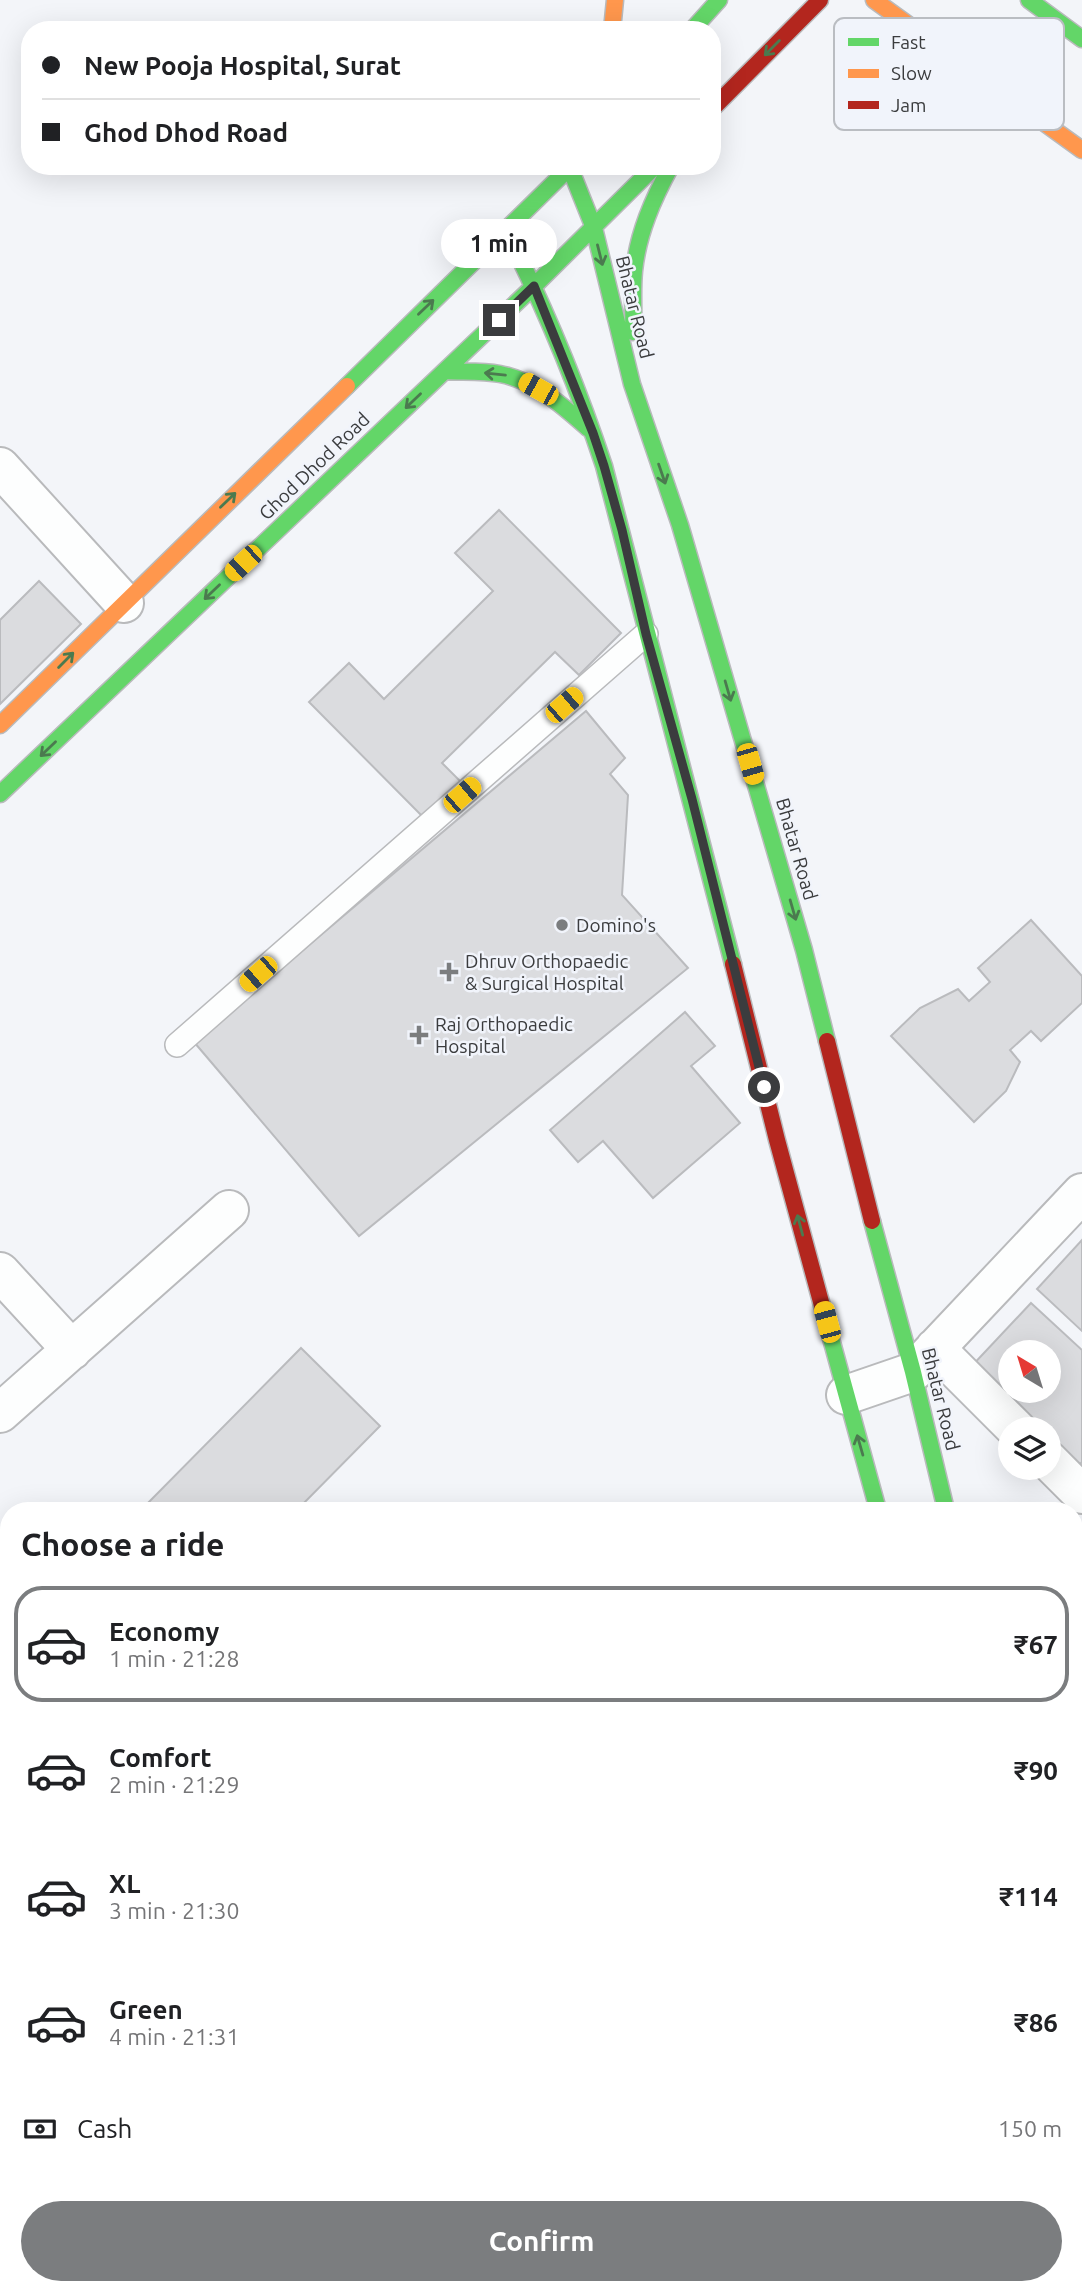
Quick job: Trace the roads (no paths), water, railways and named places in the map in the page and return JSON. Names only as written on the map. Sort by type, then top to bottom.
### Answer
[{"type":"main road","points":[[612,21],[615,0]]},
{"type":"main road","points":[[700,21],[719,0]]},
{"type":"main road","points":[[721,100],[821,0]]},
{"type":"main road","points":[[874,0],[899,18]]},
{"type":"main road","points":[[1028,0],[1053,18]]},
{"type":"main road","points":[[1064,26],[1082,39]]},
{"type":"main road","points":[[1054,130],[1082,150]]},
{"type":"main road","points":[[0,724],[562,175]]},
{"type":"main road","name":"Bhatar Road","points":[[574,175],[594,228],[632,384],[680,525],[804,950],[872,1221],[924,1360],[945,1502]]},
{"type":"main road","name":"Ghod Dhod Road","points":[[0,794],[534,286],[646,175]]},
{"type":"main road","points":[[632,384],[634,269],[646,217],[667,175]]},
{"type":"main road","points":[[505,229],[534,286],[593,433],[622,530],[646,634],[692,799],[777,1140],[876,1502]]},
{"type":"main road","points":[[445,370],[501,374],[522,380],[552,397],[593,433]]},
{"type":"street","points":[[0,467],[124,603]]},
{"type":"street","points":[[846,1395],[924,1360],[1082,1194]]},
{"type":"street","points":[[0,1413],[229,1210]]},
{"type":"street","points":[[0,1272],[72,1350]]},
{"type":"street","points":[[924,1360],[1000,1417]]},
{"type":"street","points":[[1061,1474],[1082,1494]]},
{"type":"lane","points":[[177,1045],[646,634]]},
{"type":"place","name":"Domino's","points":[[562,925]]},
{"type":"place","name":"Dhruv Orthopaedic & Surgical Hospital","points":[[449,972]]},
{"type":"place","name":"Raj Orthopaedic Hospital","points":[[419,1035]]}]
